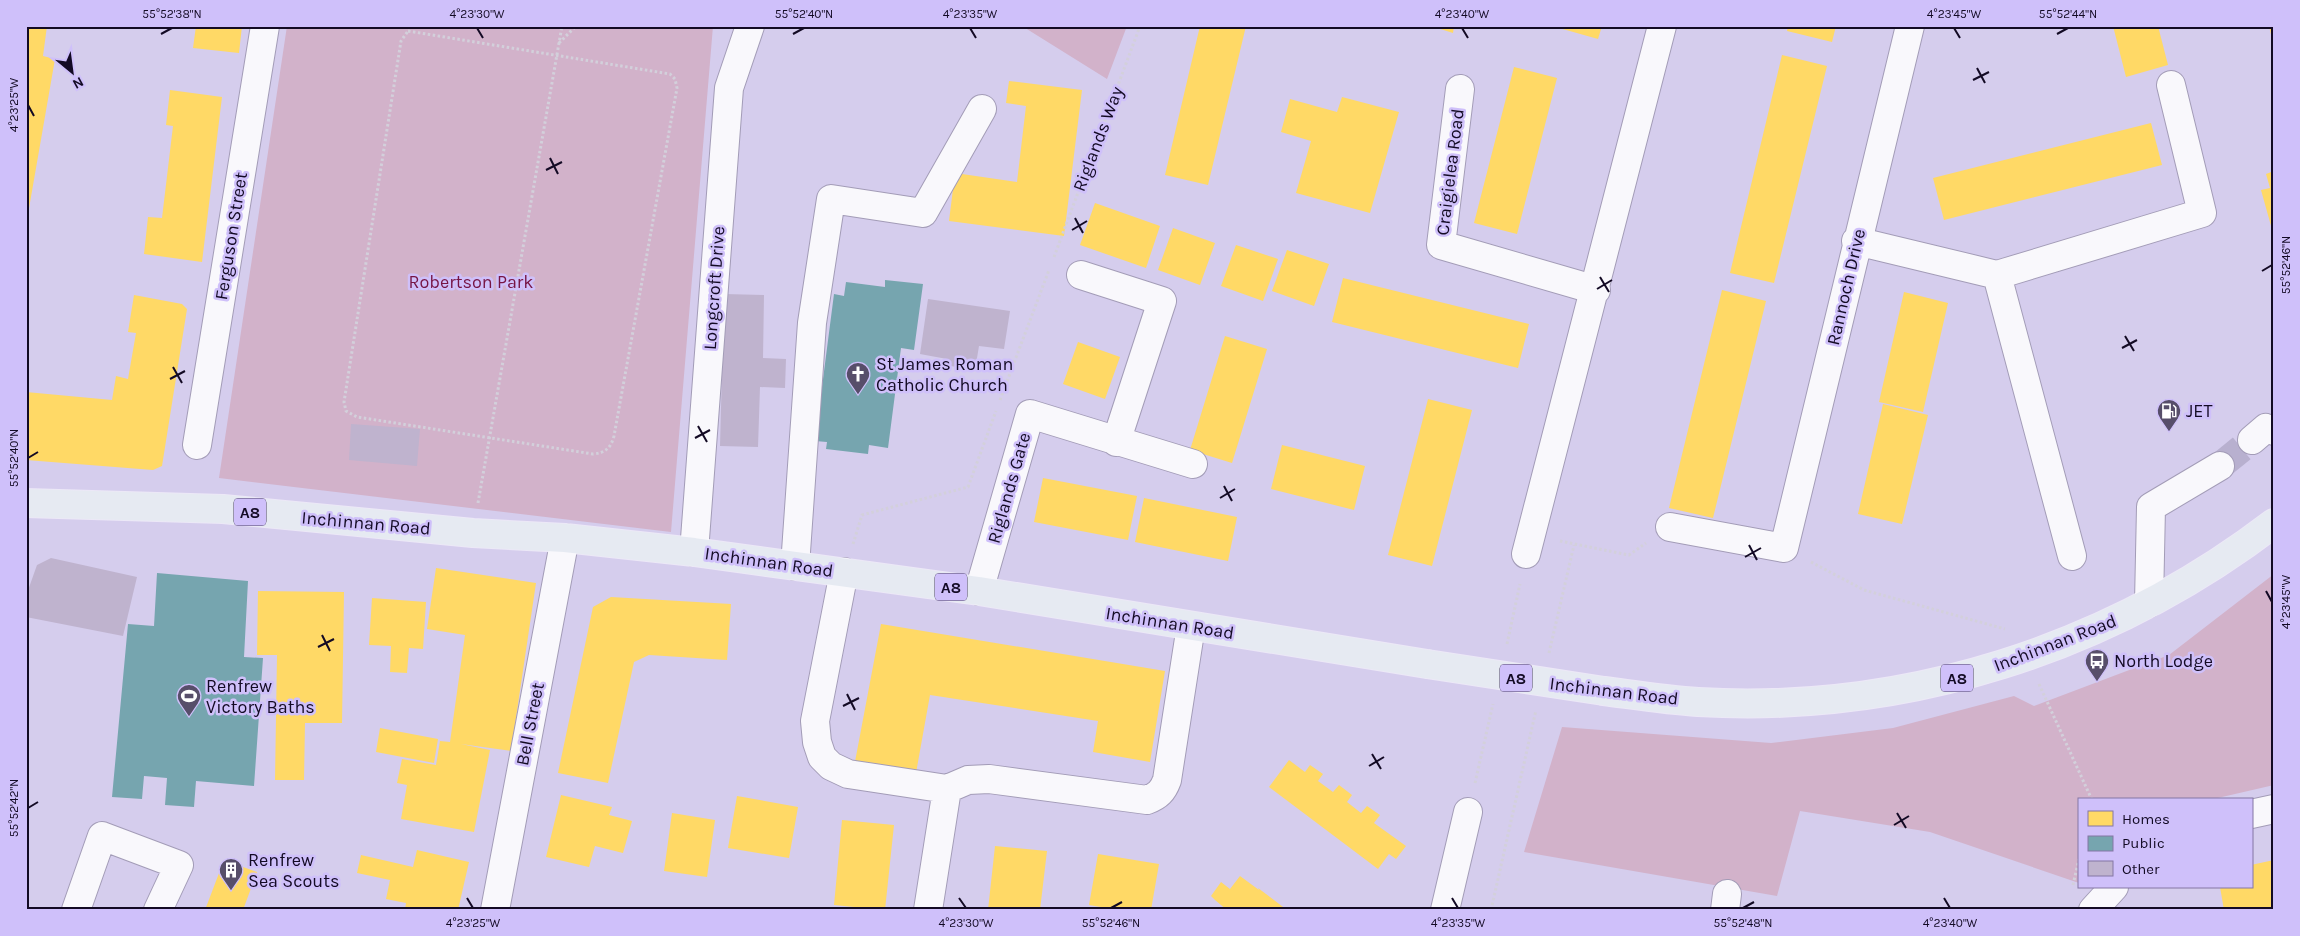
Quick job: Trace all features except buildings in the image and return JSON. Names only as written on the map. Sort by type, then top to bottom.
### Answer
[{"type":"main road","name":"Inchinnan Road","points":[[26,503],[223,509],[473,533],[565,538],[694,552],[979,591],[1604,692],[1698,702],[1828,700],[1917,688],[2027,657],[2110,623],[2196,578],[2274,523]]},
{"type":"street","name":"Ferguson Street","points":[[197,446],[265,26]]},
{"type":"street","name":"Longcroft Drive","points":[[694,552],[730,88],[750,26]]},
{"type":"street","points":[[1526,554],[1596,290],[1662,26]]},
{"type":"street","name":"Rannoch Drive","points":[[1784,548],[1856,241],[1910,26]]},
{"type":"street","points":[[1856,241],[1997,275],[2202,213],[2171,85]]},
{"type":"street","name":"Craigielea Road","points":[[1460,89],[1441,245],[1596,290]]},
{"type":"street","points":[[795,566],[812,323],[831,199],[923,213],[982,109]]},
{"type":"street","points":[[1081,275],[1162,301],[1116,442]]},
{"type":"street","points":[[1997,275],[2072,556]]},
{"type":"street","name":"Riglands Gate","points":[[979,591],[1030,414],[1116,442],[1193,464]]},
{"type":"street","points":[[2149,603],[2151,507],[2220,466]]},
{"type":"street","points":[[1670,527],[1784,548]]},
{"type":"street","name":"Bell Street","points":[[495,910],[565,538]]},
{"type":"street","points":[[844,572],[815,721],[817,742],[822,757],[831,766],[848,774],[947,789],[968,780],[989,779],[1147,800],[1156,797],[1164,789],[1167,780],[1191,626]]},
{"type":"street","points":[[928,910],[947,789]]},
{"type":"street","points":[[2252,814],[2274,808]]},
{"type":"street","points":[[1445,910],[1468,812]]},
{"type":"street","points":[[76,910],[102,836],[179,864],[158,910]]},
{"type":"street","points":[[2093,910],[2113,888]]},
{"type":"path","points":[[473,533],[562,26]]},
{"type":"path","points":[[559,44],[576,26]]},
{"type":"path","name":"Riglands Way","points":[[844,572],[862,515],[968,487],[1140,26]]},
{"type":"path","points":[[414,31],[670,74],[675,79],[677,88],[614,436],[609,448],[605,452],[593,454],[489,439],[357,417],[349,414],[344,406],[400,41],[405,33],[414,31]]},
{"type":"path","points":[[1548,660],[1574,545],[1630,554],[1670,527]]},
{"type":"path","points":[[1784,548],[1864,590],[2012,631]]},
{"type":"path","points":[[2027,657],[2091,798]]},
{"type":"path","points":[[1491,910],[1537,708]]},
{"type":"green space","name":"Robertson Park","points":[[287,26],[713,26],[671,532],[219,478]]},
{"type":"green space","points":[[1022,26],[1127,26],[1107,79]]},
{"type":"green space","points":[[2274,574],[2274,785],[2218,798],[2078,798],[2078,883],[1930,832],[1800,811],[1777,896],[1524,852],[1562,727],[1771,743],[1893,728],[2014,696],[2034,706],[2169,655]]},
{"type":"tunnel","points":[[2220,466],[2252,440]]},
{"type":"place","name":"St James Roman Catholic Church","points":[[858,395]]},
{"type":"place","name":"JET","points":[[2169,432]]},
{"type":"place","name":"North Lodge","points":[[2097,682]]},
{"type":"place","name":"Renfrew Victory Baths","points":[[189,717]]},
{"type":"place","name":"Renfrew Sea Scouts","points":[[231,891]]}]
